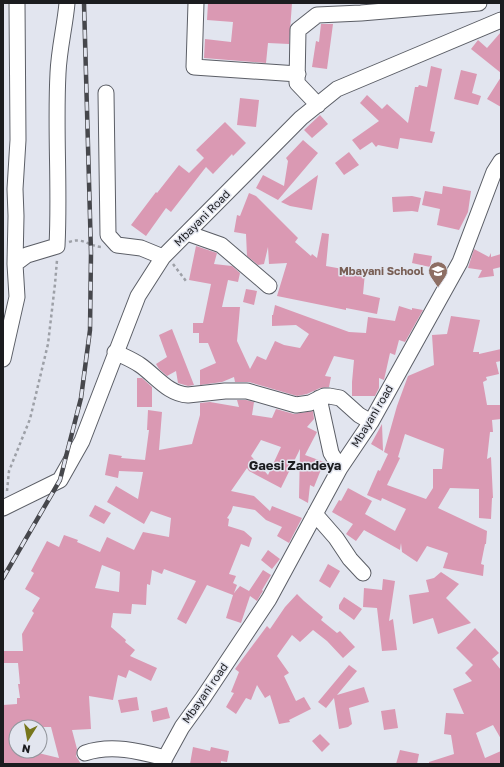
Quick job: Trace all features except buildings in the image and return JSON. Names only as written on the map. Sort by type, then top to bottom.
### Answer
[{"type":"street","points":[[3,359],[17,297],[15,264],[15,189],[18,140],[17,3]]},
{"type":"street","points":[[15,264],[28,255],[57,246],[59,212],[57,166],[58,72],[67,3]]},
{"type":"street","points":[[196,3],[194,67],[298,74]]},
{"type":"street","points":[[318,104],[297,83],[298,30],[325,9],[470,3]]},
{"type":"street","name":"Mbayani Road","points":[[5,507],[60,480],[82,441],[100,398],[115,352],[138,296],[163,257],[300,118],[337,89],[501,20]]},
{"type":"street","points":[[106,93],[108,235],[117,245],[141,248],[163,257]]},
{"type":"street","name":"Mbayani road","points":[[164,761],[182,727],[269,599],[340,468],[371,422],[460,262],[494,172],[501,161]]},
{"type":"street","points":[[187,233],[221,246],[269,286]]},
{"type":"street","points":[[115,352],[139,364],[179,395],[247,391],[296,405],[310,403],[319,398],[329,396],[340,398],[359,415],[371,422]]},
{"type":"street","points":[[319,398],[331,453],[340,468]]},
{"type":"street","points":[[314,514],[336,538],[350,560],[363,573]]},
{"type":"street","points":[[85,753],[105,748],[142,752],[164,761]]},
{"type":"path","points":[[5,507],[9,471],[30,419],[48,344],[55,284],[57,246],[75,240],[84,241],[98,247],[117,245]]},
{"type":"path","points":[[163,257],[174,265],[186,281]]},
{"type":"railway","points":[[3,578],[60,480],[81,398],[90,330],[91,253],[84,3]]},
{"type":"place","name":"Mbayani School","points":[[438,288]]},
{"type":"district","name":"Gaesi Zandeya","points":[[295,465]]}]
